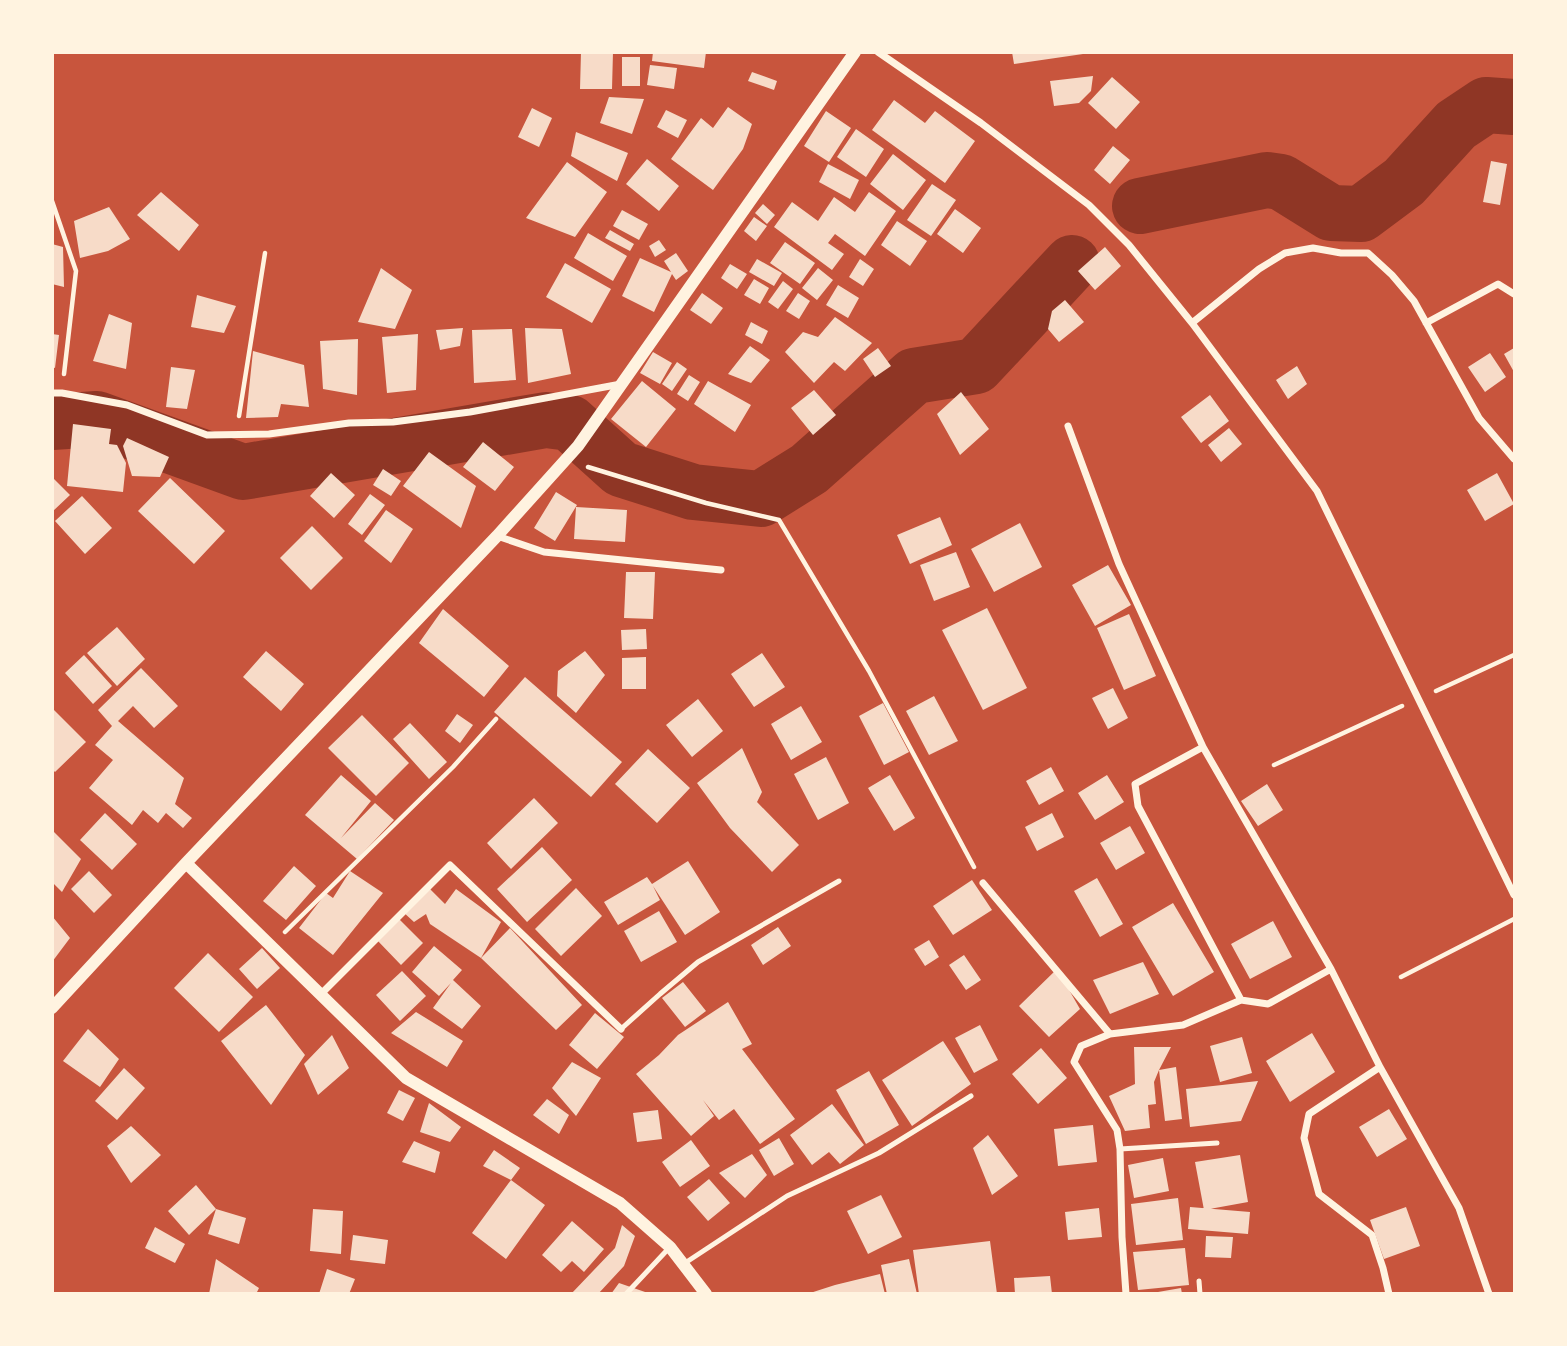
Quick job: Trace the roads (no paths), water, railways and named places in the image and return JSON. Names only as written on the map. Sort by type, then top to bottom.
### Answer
[{"type":"street","points":[[52,1008],[497,536],[575,449],[855,52]]},
{"type":"street","points":[[878,52],[981,122],[1089,205],[1129,245],[1192,323],[1317,491],[1514,894]]},
{"type":"street","points":[[1192,323],[1259,269],[1284,253],[1313,248],[1341,253],[1368,253],[1392,275],[1414,301],[1479,418],[1514,459]]},
{"type":"street","points":[[1426,323],[1498,284],[1514,294]]},
{"type":"street","points":[[52,393],[127,405],[207,435],[269,434],[349,423],[393,422],[470,412],[622,383]]},
{"type":"street","points":[[1068,426],[1119,564],[1203,747],[1331,969],[1380,1067],[1459,1208],[1489,1293]]},
{"type":"street","points":[[497,536],[544,552],[721,570]]},
{"type":"street","points":[[1203,747],[1135,784],[1138,806],[1241,1000]]},
{"type":"street","points":[[186,863],[406,1078],[620,1203],[670,1247],[706,1293]]},
{"type":"street","points":[[321,994],[450,865],[621,1029]]},
{"type":"street","points":[[983,883],[1110,1034]]},
{"type":"street","points":[[1126,1293],[1121,1149],[1117,1129],[1074,1062],[1081,1046],[1110,1034],[1183,1025],[1241,1000],[1268,1004],[1331,969]]},
{"type":"street","points":[[1380,1067],[1309,1114],[1304,1138],[1319,1194],[1372,1235],[1389,1293]]},
{"type":"lane","points":[[621,1029],[698,962],[839,881]]},
{"type":"lane","points":[[685,1263],[787,1196],[879,1153],[971,1097]]},
{"type":"lane","points":[[1121,1149],[1217,1143]]},
{"type":"lane","points":[[625,1293],[670,1247]]},
{"type":"lane","points":[[1199,1281],[1200,1293]]},
{"type":"waterway","points":[[1140,206],[1267,180],[1281,182],[1331,213],[1361,214],[1404,182],[1456,125],[1486,105],[1514,107]]},
{"type":"waterway","points":[[52,422],[97,419],[243,472],[546,420],[570,423],[621,469],[693,492],[761,499],[809,469],[914,376],[976,366],[1072,263]]}]
